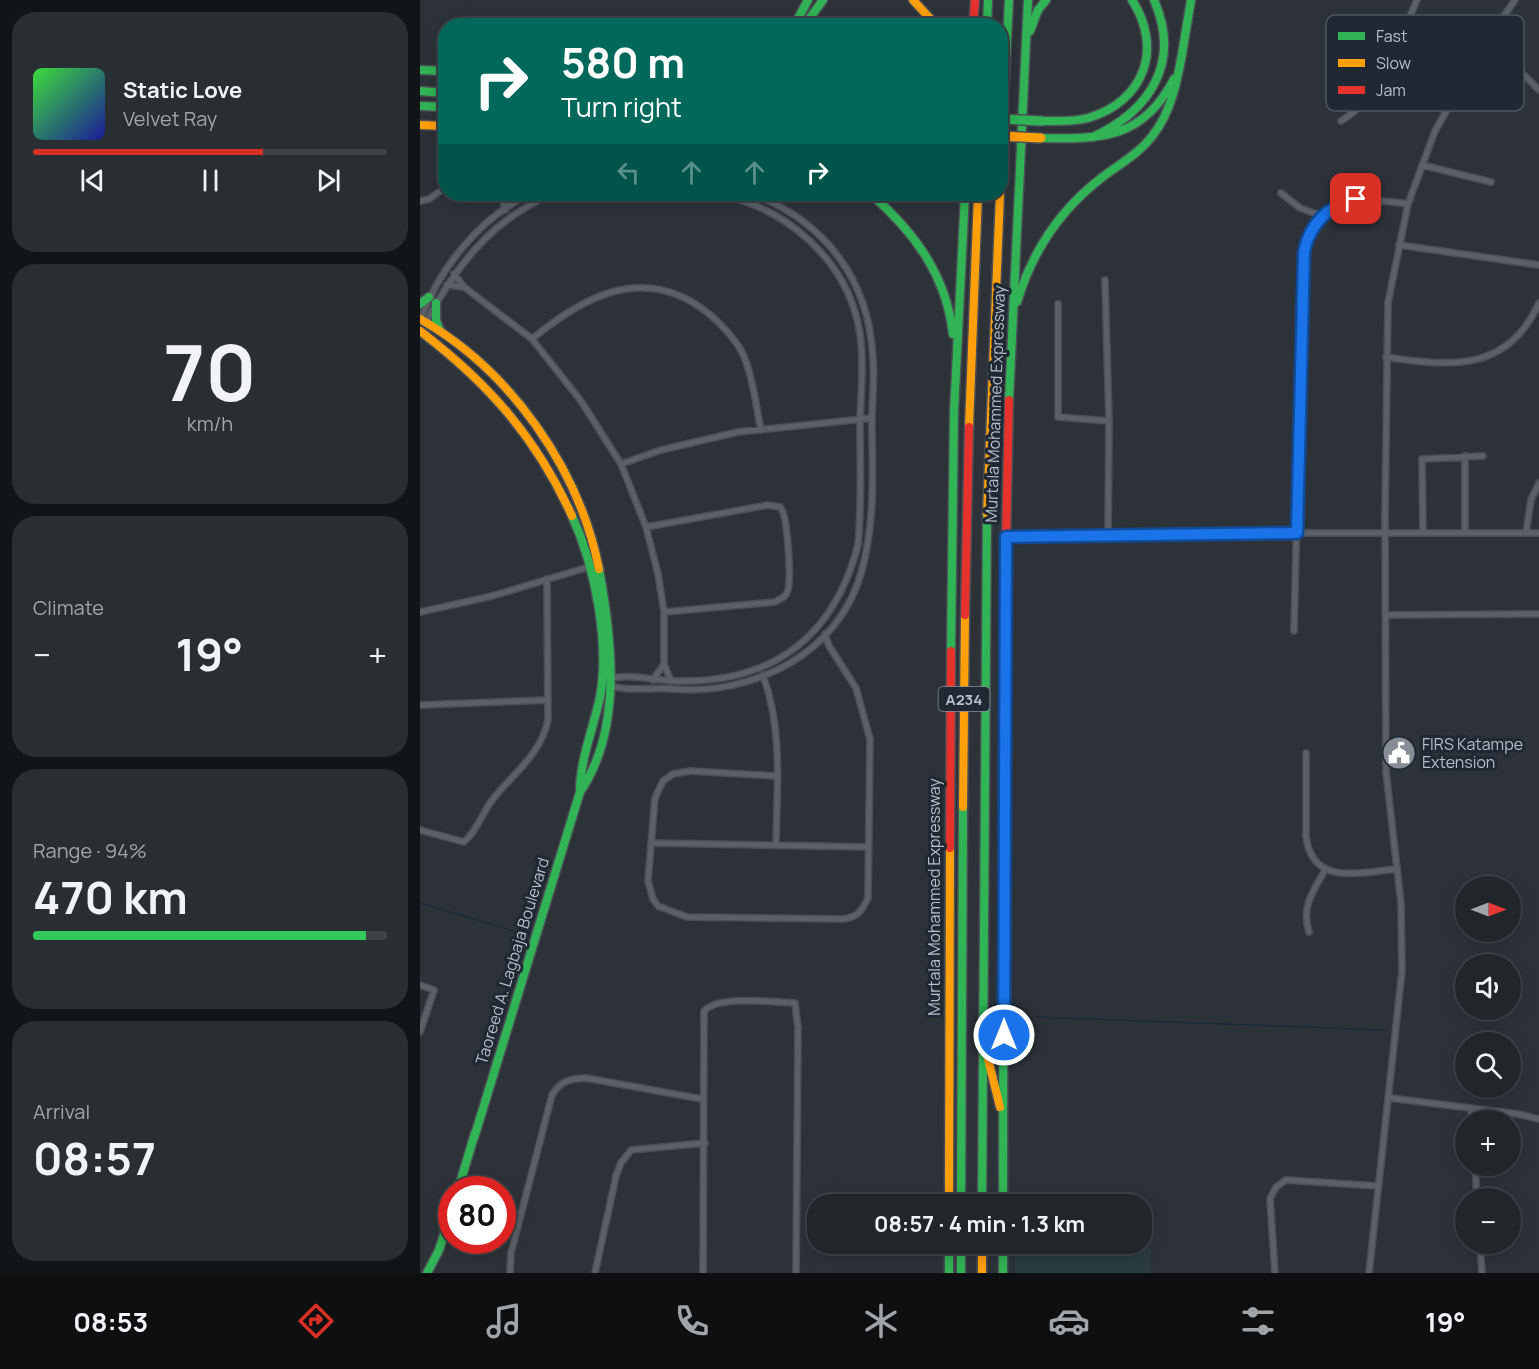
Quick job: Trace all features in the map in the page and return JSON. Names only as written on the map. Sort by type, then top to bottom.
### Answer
[{"type":"main road","points":[[798,18],[808,0]]},
{"type":"main road","points":[[810,18],[823,0]]},
{"type":"main road","points":[[913,0],[930,18]]},
{"type":"main road","points":[[974,18],[975,0]]},
{"type":"main road","points":[[987,18],[988,0]]},
{"type":"main road","points":[[1008,20],[1009,0]]},
{"type":"main road","name":"Murtala Mohammed Expressway","points":[[1003,1194],[1006,537],[1010,356],[1028,0]]},
{"type":"main road","points":[[1025,61],[1032,22],[1046,0]]},
{"type":"main road","points":[[1008,120],[1067,122],[1099,114],[1126,96],[1137,84],[1149,55],[1150,39],[1147,25],[1132,0]]},
{"type":"main road","points":[[1093,137],[1119,125],[1131,115],[1143,102],[1159,77],[1166,49],[1166,34],[1160,9],[1154,0]]},
{"type":"main road","points":[[1010,356],[1023,283],[1043,240],[1067,209],[1151,137],[1174,95],[1191,0]]},
{"type":"main road","points":[[1008,136],[1093,137],[1128,130],[1153,112],[1170,87],[1182,54]]},
{"type":"main road","points":[[420,70],[438,71]]},
{"type":"main road","points":[[420,91],[438,92]]},
{"type":"main road","points":[[420,106],[438,107]]},
{"type":"main road","points":[[420,124],[438,125]]},
{"type":"main road","points":[[879,201],[903,223],[917,241],[941,284],[953,328],[954,412]]},
{"type":"main road","name":"Murtala Mohammed Expressway","points":[[949,1194],[954,412],[965,201]]},
{"type":"main road","name":"Murtala Mohammed Expressway","points":[[962,1194],[966,482],[978,201]]},
{"type":"main road","name":"Murtala Mohammed Expressway","points":[[982,1194],[987,465],[1000,201]]},
{"type":"main road","points":[[420,303],[433,300],[436,320],[442,334]]},
{"type":"main road","name":"Taoreed A. Lagbaja Boulevard","points":[[422,325],[442,334],[498,382],[538,427],[574,488],[594,538],[610,636],[613,682],[597,759],[587,783],[580,792]]},
{"type":"main road","name":"Taoreed A. Lagbaja Boulevard","points":[[422,325],[485,383],[534,443],[569,506],[589,567],[601,642],[602,682],[581,770],[580,792],[462,1176]]},
{"type":"main road","points":[[983,1039],[1004,1122]]},
{"type":"main road","points":[[949,1043],[962,1117]]},
{"type":"main road","name":"Taoreed A. Lagbaja Boulevard","points":[[474,1138],[493,1075]]},
{"type":"main road","points":[[427,1273],[438,1252]]},
{"type":"main road","points":[[949,1254],[949,1273]]},
{"type":"main road","points":[[961,1254],[961,1273]]},
{"type":"main road","points":[[982,1254],[982,1273]]},
{"type":"main road","points":[[1003,1254],[1003,1273]]},
{"type":"street","points":[[1410,15],[1417,0]]},
{"type":"street","points":[[1505,15],[1515,0]]},
{"type":"street","points":[[1524,75],[1539,90]]},
{"type":"street","points":[[1341,121],[1358,111]]},
{"type":"street","points":[[1369,1273],[1390,1098],[1402,972],[1401,903],[1386,772],[1385,533],[1388,303],[1408,204],[1445,111]]},
{"type":"street","points":[[1422,165],[1491,182]]},
{"type":"street","points":[[420,201],[429,199],[438,193]]},
{"type":"street","points":[[1281,194],[1300,208],[1322,216]]},
{"type":"street","points":[[1294,632],[1304,252],[1311,231],[1322,216],[1335,207],[1356,199],[1408,204]]},
{"type":"street","points":[[503,201],[505,210]]},
{"type":"street","points":[[422,325],[453,260],[477,232],[519,201]]},
{"type":"street","points":[[422,325],[433,300],[496,227],[516,212],[539,201]]},
{"type":"street","points":[[602,682],[724,680],[760,669],[810,635],[829,614],[851,570],[858,545],[861,516],[862,372],[860,334],[855,316],[835,269],[822,251],[792,226],[751,204],[740,201]]},
{"type":"street","points":[[613,682],[714,691],[764,677],[785,667],[818,643],[852,596],[862,572],[872,521],[873,359],[869,324],[854,279],[822,237],[804,220],[767,201]]},
{"type":"street","points":[[1399,245],[1539,265]]},
{"type":"street","points":[[454,274],[464,287],[532,339],[581,401],[621,464],[645,528],[658,574],[664,612],[664,664],[671,681]]},
{"type":"street","points":[[1105,280],[1109,421],[1108,535]]},
{"type":"street","points":[[447,285],[464,287]]},
{"type":"street","points":[[532,339],[559,317],[591,298],[608,292],[639,287],[676,293],[687,298],[717,321],[735,343],[747,366],[761,430]]},
{"type":"street","points":[[1386,357],[1421,363],[1451,363],[1470,362],[1490,355],[1516,340],[1528,327],[1539,303]]},
{"type":"street","points":[[1059,304],[1058,417],[1109,421]]},
{"type":"street","points":[[621,464],[698,440],[761,430],[872,418]]},
{"type":"street","points":[[1465,456],[1465,533]]},
{"type":"street","points":[[1423,534],[1422,459],[1483,456]]},
{"type":"street","points":[[1526,533],[1530,500],[1539,483]]},
{"type":"street","points":[[645,528],[768,505],[780,507],[786,518],[789,585],[782,599],[775,602],[664,612]]},
{"type":"street","points":[[1006,537],[1297,533],[1539,533]]},
{"type":"street","points":[[420,612],[458,605],[600,564]]},
{"type":"street","points":[[420,830],[464,842],[492,801],[519,773],[545,736],[548,700],[547,579]]},
{"type":"street","points":[[1386,615],[1539,614]]},
{"type":"street","points":[[777,776],[690,771],[673,774],[663,781],[655,798],[648,881],[653,899],[658,906],[687,917],[855,918],[861,912],[868,898],[870,739],[856,688],[829,646],[825,634]]},
{"type":"street","points":[[818,643],[829,646]]},
{"type":"street","points":[[652,680],[664,664]]},
{"type":"street","points":[[760,669],[775,721],[776,845]]},
{"type":"street","points":[[420,705],[548,700]]},
{"type":"street","points":[[1306,753],[1307,847],[1315,863],[1325,870],[1336,872],[1397,869]]},
{"type":"street","points":[[652,843],[867,847]]},
{"type":"street","points":[[1309,932],[1305,913],[1311,893],[1325,870]]},
{"type":"street","points":[[420,985],[434,990],[420,1032]]},
{"type":"street","points":[[704,1273],[705,1143],[702,1099],[704,1011],[709,1005],[717,1002],[795,1003],[798,1028],[796,1273]]},
{"type":"street","points":[[510,1273],[510,1253],[552,1095],[558,1085],[568,1080],[592,1079],[702,1099]]},
{"type":"street","points":[[1390,1098],[1539,1119]]},
{"type":"street","points":[[595,1273],[616,1176],[621,1163],[632,1150],[705,1143]]},
{"type":"street","points":[[1275,1273],[1270,1199],[1273,1190],[1281,1183],[1293,1180],[1378,1186]]},
{"type":"street","points":[[1481,1254],[1482,1273]]},
{"type":"shaded area","points":[[1015,1254],[1151,1254],[1151,1273],[1015,1273]]},
{"type":"waterway","points":[[420,903],[514,931]]},
{"type":"waterway","points":[[1037,1017],[1382,1030]]},
{"type":"traffic: fast","points":[[798,18],[808,0]]},
{"type":"traffic: fast","points":[[810,18],[823,0]]},
{"type":"traffic: fast","points":[[987,18],[988,0]]},
{"type":"traffic: fast","points":[[1008,20],[1009,0]]},
{"type":"traffic: fast","points":[[1009,400],[1028,0]]},
{"type":"traffic: fast","points":[[1030,31],[1038,10],[1046,0]]},
{"type":"traffic: fast","points":[[1042,121],[1071,121],[1088,118],[1108,110],[1135,86],[1143,71],[1147,54],[1146,36],[1141,18],[1132,0]]},
{"type":"traffic: fast","points":[[1093,137],[1131,113],[1145,98],[1155,82],[1162,63],[1164,44],[1162,23],[1154,0]]},
{"type":"traffic: fast","points":[[1182,54],[1191,0]]},
{"type":"traffic: fast","points":[[1017,302],[1039,250],[1060,219],[1085,191],[1141,148],[1159,126],[1172,96],[1182,54]]},
{"type":"traffic: fast","points":[[420,70],[438,71]]},
{"type":"traffic: fast","points":[[1041,138],[1083,138],[1119,131],[1149,114],[1162,99],[1174,79]]},
{"type":"traffic: fast","points":[[420,91],[438,92]]},
{"type":"traffic: fast","points":[[420,106],[438,107]]},
{"type":"traffic: fast","points":[[1008,119],[1042,121]]},
{"type":"traffic: fast","points":[[878,201],[914,240],[936,274],[949,313],[953,334]]},
{"type":"traffic: fast","points":[[951,651],[954,412],[965,201]]},
{"type":"traffic: fast","points":[[420,304],[429,297]]},
{"type":"traffic: fast","points":[[436,303],[436,320],[440,331]]},
{"type":"traffic: fast","points":[[982,1194],[987,514]]},
{"type":"traffic: fast","points":[[474,1138],[580,792],[584,756],[600,697],[603,676],[602,629],[594,581],[572,516]]},
{"type":"traffic: fast","points":[[580,792],[594,767],[603,741],[608,712],[610,654],[599,569]]},
{"type":"traffic: fast","points":[[1003,1194],[1004,639]]},
{"type":"traffic: fast","points":[[961,1194],[963,807]]},
{"type":"traffic: fast","points":[[462,1176],[475,1133]]},
{"type":"traffic: fast","points":[[427,1273],[438,1252]]},
{"type":"traffic: fast","points":[[949,1254],[949,1273]]},
{"type":"traffic: fast","points":[[961,1254],[961,1273]]},
{"type":"traffic: fast","points":[[1003,1254],[1003,1273]]},
{"type":"traffic: slow","points":[[913,0],[930,18]]},
{"type":"traffic: slow","points":[[420,125],[438,126]]},
{"type":"traffic: slow","points":[[1008,136],[1041,138]]},
{"type":"traffic: slow","points":[[969,427],[978,201]]},
{"type":"traffic: slow","points":[[987,514],[1000,201]]},
{"type":"traffic: slow","points":[[420,319],[453,340],[483,365],[536,425],[575,494],[589,531],[599,569]]},
{"type":"traffic: slow","points":[[420,331],[468,371],[508,414],[543,461],[572,516]]},
{"type":"traffic: slow","points":[[963,807],[965,615]]},
{"type":"traffic: slow","points":[[949,1194],[950,848]]},
{"type":"traffic: slow","points":[[987,1055],[1000,1107]]},
{"type":"traffic: slow","points":[[982,1254],[982,1273]]},
{"type":"traffic: jam","points":[[974,18],[975,0]]},
{"type":"traffic: jam","points":[[1004,639],[1009,400]]},
{"type":"traffic: jam","points":[[965,615],[969,427]]},
{"type":"traffic: jam","points":[[950,848],[951,651]]},
{"type":"place","name":"FIRS Katampe Extension","points":[[1399,753]]},
{"type":"route","points":[[1004,1035],[1006,537],[1297,533],[1304,252],[1306,241],[1317,221],[1335,207],[1356,199]]}]
